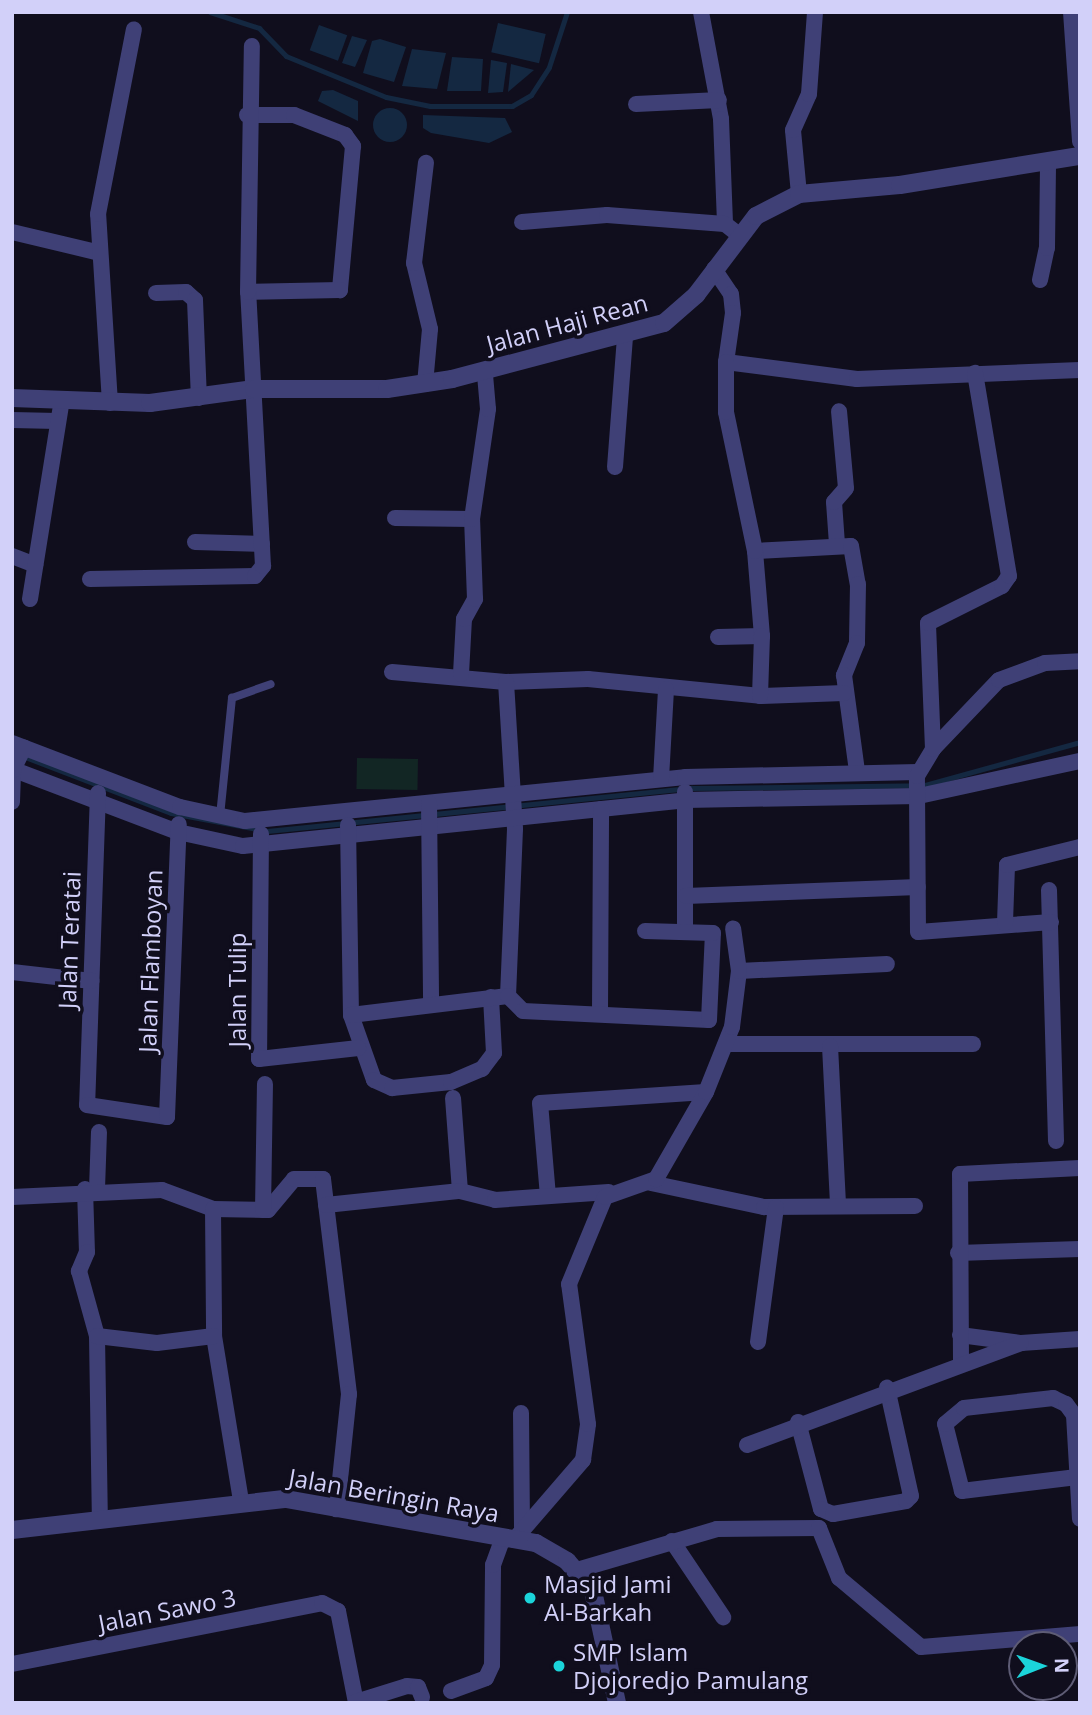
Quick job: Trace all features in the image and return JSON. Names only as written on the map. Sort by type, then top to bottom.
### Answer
[{"type":"street","points":[[522,222],[607,215],[732,229],[719,100],[701,12]]},
{"type":"street","points":[[799,194],[793,130],[809,94],[816,12]]},
{"type":"street","points":[[1071,12],[1080,142]]},
{"type":"street","points":[[110,404],[100,253],[102,189],[134,29]]},
{"type":"street","points":[[90,579],[255,576],[263,566],[248,292],[247,115],[252,46]]},
{"type":"street","points":[[636,104],[719,100]]},
{"type":"street","points":[[247,115],[294,115],[345,135],[353,146],[340,290],[248,292]]},
{"type":"street","name":"Jalan Haji Rean","points":[[12,398],[110,404],[200,398],[254,380],[425,384],[485,371],[625,337],[681,310],[714,269],[732,229],[771,205],[799,194],[1048,163],[1080,156]]},
{"type":"street","points":[[425,384],[430,329],[414,263],[426,163]]},
{"type":"street","points":[[1040,280],[1047,248],[1048,163]]},
{"type":"street","points":[[12,232],[100,253]]},
{"type":"street","points":[[714,269],[731,294],[733,313],[726,362],[726,412],[755,551],[762,635],[760,696]]},
{"type":"street","points":[[156,293],[186,292],[195,300],[200,398]]},
{"type":"street","points":[[615,467],[625,337]]},
{"type":"street","points":[[726,362],[857,379],[1080,370]]},
{"type":"street","points":[[461,674],[464,619],[475,598],[471,519],[488,409],[485,371]]},
{"type":"street","points":[[933,749],[928,623],[1002,586],[1009,576],[975,373]]},
{"type":"street","points":[[30,599],[62,400]]},
{"type":"street","points":[[839,411],[846,488],[834,502],[844,545],[858,584],[857,643],[844,670],[844,693],[857,771]]},
{"type":"street","points":[[12,420],[57,421]]},
{"type":"street","points":[[395,518],[471,519]]},
{"type":"street","points":[[195,542],[262,544]]},
{"type":"street","points":[[755,551],[844,545]]},
{"type":"street","points":[[12,556],[35,565]]},
{"type":"street","points":[[718,637],[762,635]]},
{"type":"street","points":[[1051,922],[1005,923],[922,935],[918,887],[918,784],[933,749],[999,680],[1045,663],[1080,661]]},
{"type":"street","points":[[392,672],[461,674],[506,682],[588,679],[666,689],[760,696],[844,693]]},
{"type":"street","points":[[506,682],[513,806],[508,996],[523,1011],[709,1020],[715,940],[706,931],[645,931]]},
{"type":"street","points":[[662,779],[666,689]]},
{"type":"street","points":[[12,802],[13,769],[18,745],[180,807],[220,816],[261,833],[513,806],[601,809],[685,788],[857,771],[918,784]]},
{"type":"street","points":[[13,769],[178,832],[261,833],[513,806],[662,779],[685,788],[918,784],[1080,761]]},
{"type":"street","name":"Jalan Teratai","points":[[87,1105],[95,801],[103,777]]},
{"type":"street","points":[[685,788],[685,929]]},
{"type":"street","name":"Jalan Flamboyan","points":[[87,1105],[167,1117],[180,807]]},
{"type":"street","points":[[600,1013],[601,809]]},
{"type":"street","points":[[430,815],[431,1005]]},
{"type":"street","points":[[348,824],[351,1014],[358,1048],[381,1085],[451,1082],[482,1069],[494,1054],[491,997]]},
{"type":"street","name":"Jalan Tulip","points":[[261,833],[259,1059],[358,1048]]},
{"type":"street","points":[[1005,923],[1007,865],[1080,847]]},
{"type":"street","points":[[686,895],[918,887]]},
{"type":"street","points":[[1049,890],[1056,1141]]},
{"type":"street","points":[[651,1183],[706,1092],[727,1044],[738,971],[734,933],[715,940]]},
{"type":"street","points":[[738,971],[887,964]]},
{"type":"street","points":[[12,972],[90,981]]},
{"type":"street","points":[[351,1014],[508,996]]},
{"type":"street","points":[[727,1044],[973,1044]]},
{"type":"street","points":[[830,1046],[838,1206]]},
{"type":"street","points":[[263,1210],[265,1084]]},
{"type":"street","points":[[548,1196],[540,1103],[706,1092]]},
{"type":"street","points":[[453,1098],[460,1191]]},
{"type":"street","points":[[99,1132],[91,1189],[87,1252],[79,1271],[97,1336],[100,1517]]},
{"type":"street","points":[[961,1361],[958,1253],[960,1174],[1080,1168]]},
{"type":"street","points":[[12,1197],[91,1189],[162,1190],[213,1209],[263,1210],[298,1179],[323,1179],[349,1394],[337,1509]]},
{"type":"street","points":[[326,1205],[460,1191],[495,1200],[609,1192],[651,1183],[776,1207],[915,1206]]},
{"type":"street","points":[[451,1691],[486,1678],[492,1665],[493,1564],[513,1536],[586,1450],[586,1406],[567,1305],[573,1271],[609,1192]]},
{"type":"street","points":[[758,1342],[776,1207]]},
{"type":"street","points":[[213,1209],[214,1336],[241,1500]]},
{"type":"street","points":[[958,1253],[1080,1249]]},
{"type":"street","points":[[960,1335],[1021,1343],[1080,1339]]},
{"type":"street","points":[[97,1336],[158,1343],[214,1336]]},
{"type":"street","points":[[747,1445],[887,1388],[1021,1343]]},
{"type":"street","points":[[798,1422],[821,1509],[833,1514],[906,1501],[911,1496],[887,1388]]},
{"type":"street","points":[[1077,1477],[962,1491],[945,1424],[964,1408],[1054,1398],[1074,1415],[1080,1519]]},
{"type":"street","points":[[513,1536],[521,1413]]},
{"type":"street","name":"Jalan Beringin Raya","points":[[12,1530],[241,1500],[286,1499],[513,1536],[550,1549],[577,1570],[603,1613],[617,1703]]},
{"type":"street","points":[[577,1570],[718,1529],[819,1528],[839,1578],[926,1648],[1080,1634]]},
{"type":"street","points":[[672,1541],[723,1617]]},
{"type":"street","name":"Jalan Sawo 3","points":[[12,1664],[331,1605],[356,1702]]},
{"type":"street","points":[[356,1702],[407,1686],[418,1687],[422,1697]]},
{"type":"lane","points":[[220,816],[232,698],[271,684]]},
{"type":"green space","points":[[357,758],[418,759],[417,790],[356,789]]},
{"type":"water","points":[[498,23],[546,34],[539,63],[491,52]]},
{"type":"water","points":[[319,25],[347,35],[338,61],[310,50]]},
{"type":"water","points":[[352,36],[367,40],[355,67],[342,63]]},
{"type":"water","points":[[380,39],[406,47],[394,82],[363,73],[372,41]]},
{"type":"water","points":[[412,49],[446,53],[437,89],[402,86]]},
{"type":"water","points":[[452,57],[483,59],[481,91],[447,91]]},
{"type":"water","points":[[491,60],[507,63],[503,92],[488,93]]},
{"type":"water","points":[[511,64],[534,70],[508,92]]},
{"type":"water","points":[[333,90],[358,101],[358,121],[318,101],[322,91]]},
{"type":"water","points":[[390,108],[402,113],[407,125],[402,137],[390,142],[378,137],[373,125],[378,113]]},
{"type":"water","points":[[423,115],[505,118],[512,132],[489,143],[431,133],[423,128]]},
{"type":"waterway","points":[[210,12],[259,28],[286,56],[386,97],[430,106],[512,106],[531,95],[549,67],[567,12]]},
{"type":"waterway","points":[[12,752],[171,813],[267,831],[692,788],[925,785],[1080,742]]},
{"type":"place","name":"Masjid Jami Al-Barkah","points":[[530,1598]]},
{"type":"place","name":"SMP Islam Djojoredjo Pamulang","points":[[559,1666]]}]
